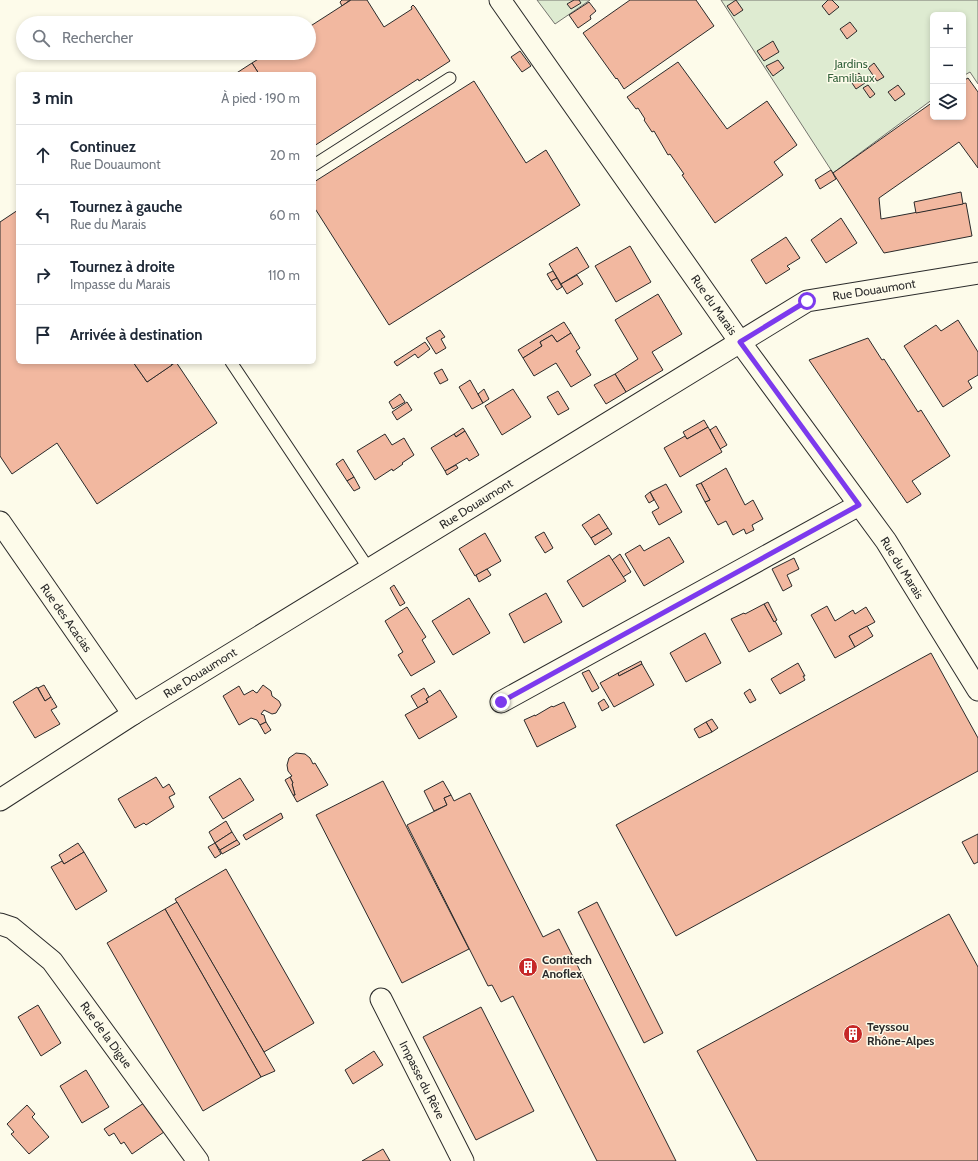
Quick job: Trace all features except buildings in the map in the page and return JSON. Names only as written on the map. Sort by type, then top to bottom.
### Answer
[{"type":"street","name":"Rue du Marais","points":[[500,0],[740,342],[886,541],[978,690]]},
{"type":"street","name":"Rue Douaumont","points":[[0,800],[133,714],[807,301],[978,273]]},
{"type":"street","points":[[501,702],[859,505]]},
{"type":"street","name":"Rue des Acacias","points":[[0,522],[133,714]]},
{"type":"street","name":"Rue de la Digue","points":[[0,924],[12,928],[52,961],[198,1161]]},
{"type":"street","name":"Impasse du Rêve","points":[[381,999],[463,1161]]},
{"type":"lane","points":[[316,164],[450,78]]},
{"type":"lane","points":[[232,364],[369,569]]},
{"type":"green space","points":[[537,0],[590,0],[555,24]]},
{"type":"green space","name":"Jardins Familiaux","points":[[721,0],[978,0],[978,84],[970,72],[966,74],[966,12],[930,12],[930,101],[833,173]]},
{"type":"place","name":"Contitech Anoflex","points":[[528,967]]},
{"type":"place","name":"Teyssou Rhône-Alpes","points":[[853,1034]]},
{"type":"route","points":[[501,702],[859,505],[740,342],[807,301]]}]
